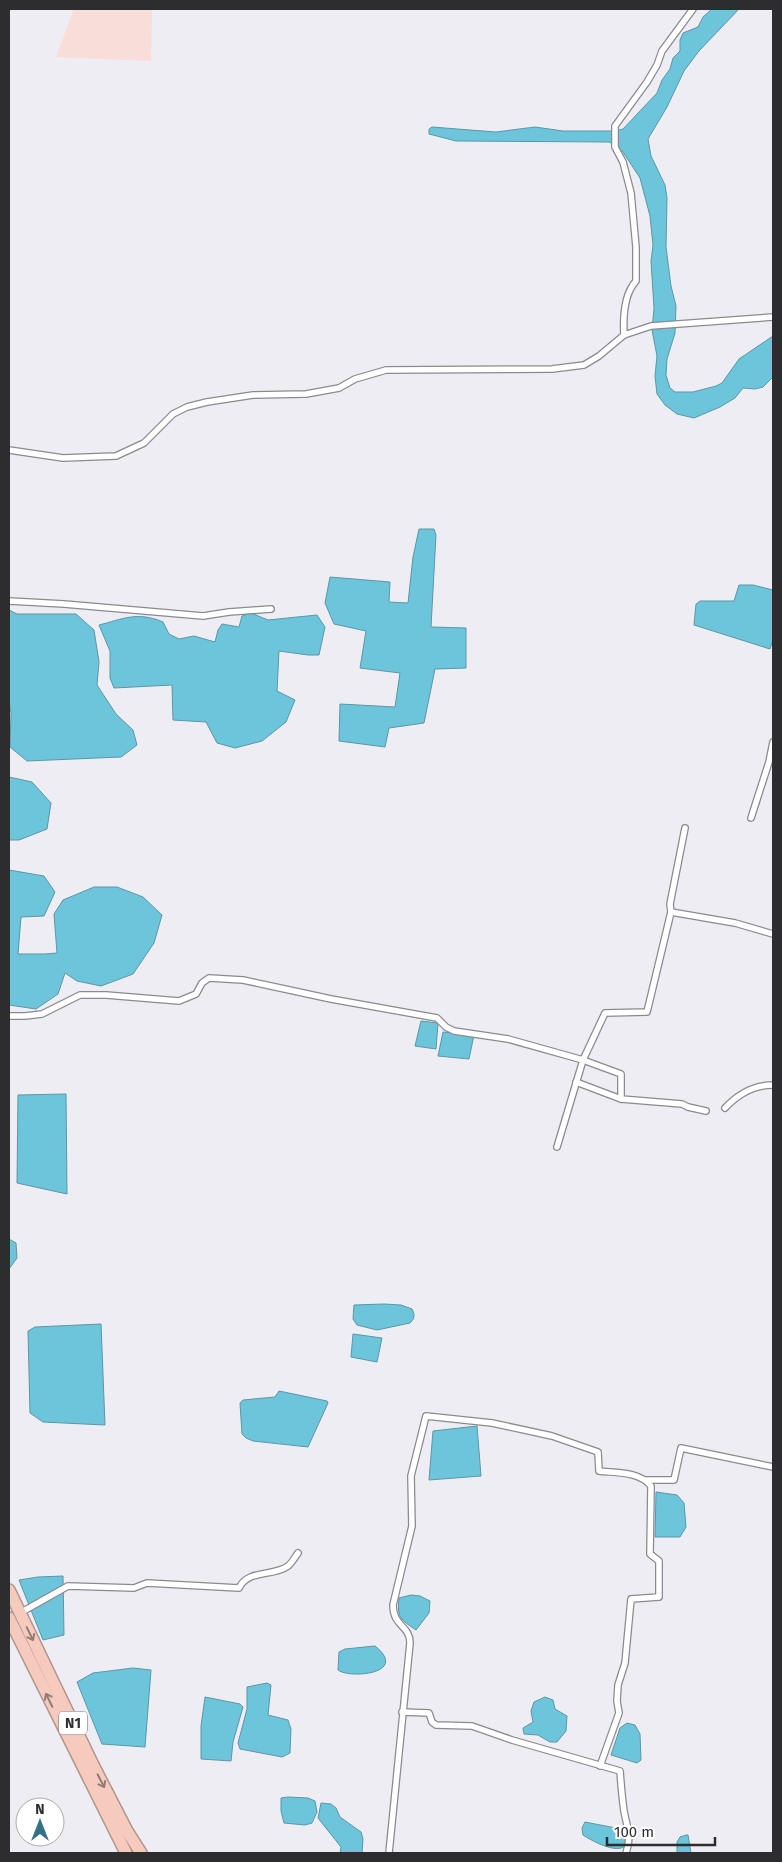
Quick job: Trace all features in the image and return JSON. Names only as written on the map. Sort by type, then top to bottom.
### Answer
[{"type":"highway","name":"N1","points":[[9,1590],[12,1617],[126,1853]]},
{"type":"highway","name":"N1","points":[[12,1617],[140,1853]]},
{"type":"street","points":[[624,335],[627,298],[631,285],[636,281],[636,248],[630,192],[623,162],[615,147],[615,126],[647,82],[657,65],[662,51],[693,9]]},
{"type":"street","points":[[9,450],[63,458],[116,456],[144,443],[179,410],[207,402],[253,395],[306,394],[339,388],[356,379],[386,370],[552,369],[574,367],[584,365],[599,356],[624,335],[651,326],[773,317]]},
{"type":"street","points":[[9,601],[203,616],[272,609]]},
{"type":"street","points":[[751,818],[769,762],[773,742]]},
{"type":"street","points":[[557,1147],[582,1060],[605,1013],[647,1012],[671,912],[670,904],[685,828]]},
{"type":"street","points":[[671,912],[735,923],[773,934]]},
{"type":"street","points":[[9,1016],[42,1014],[80,996],[106,995],[180,1001],[196,994],[202,983],[209,978],[243,980],[331,999],[437,1018],[446,1027],[454,1031],[508,1039],[582,1060],[621,1074],[621,1099]]},
{"type":"street","points":[[576,1082],[621,1099],[682,1104],[706,1111]]},
{"type":"street","points":[[725,1108],[737,1095],[743,1092],[773,1085]]},
{"type":"street","points":[[389,1853],[410,1636],[393,1614],[393,1606],[412,1526],[411,1476],[426,1416],[492,1423],[552,1436],[598,1452],[599,1471],[639,1476],[651,1486],[650,1554],[659,1561],[659,1597],[631,1599],[625,1663],[618,1685],[617,1701],[619,1713],[600,1766]]},
{"type":"street","points":[[646,1480],[674,1480],[680,1448],[773,1467]]},
{"type":"street","points":[[12,1617],[68,1586],[134,1588],[146,1583],[239,1588],[241,1584],[252,1576],[289,1566],[298,1553]]},
{"type":"street","points":[[402,1712],[429,1714],[432,1722],[436,1724],[472,1726],[512,1740],[620,1771],[624,1811],[630,1842],[626,1853]]},
{"type":"shaded area","points":[[74,9],[152,9],[151,61],[56,57]]},
{"type":"water","points":[[712,9],[739,9],[699,51],[684,71],[667,107],[648,139],[651,156],[665,185],[667,198],[666,247],[671,286],[676,306],[675,333],[667,359],[666,375],[670,388],[675,392],[693,392],[716,386],[722,383],[739,359],[773,336],[773,377],[763,387],[755,389],[743,388],[735,398],[720,407],[694,418],[677,414],[665,405],[657,394],[655,376],[657,356],[652,330],[654,308],[651,261],[653,245],[650,216],[640,178],[623,152],[616,145],[609,142],[456,141],[429,134],[429,129],[432,127],[496,132],[535,127],[563,131],[616,131],[623,129],[657,93],[662,80],[670,69],[673,58],[680,51],[680,40],[683,33],[698,27],[703,17]]},
{"type":"water","points":[[419,529],[434,529],[436,535],[431,627],[466,628],[466,668],[435,669],[424,723],[389,728],[385,747],[339,741],[340,704],[395,707],[400,673],[360,668],[366,631],[334,624],[325,603],[330,577],[390,582],[389,602],[408,603],[413,557]]},
{"type":"water","points":[[739,585],[753,585],[773,590],[773,640],[770,649],[694,625],[696,604],[700,601],[734,601]]},
{"type":"water","points":[[9,610],[17,614],[76,614],[94,630],[99,662],[97,685],[116,714],[133,730],[137,745],[121,757],[27,761],[10,747]]},
{"type":"water","points":[[251,613],[268,620],[317,615],[325,627],[319,655],[279,651],[277,691],[295,700],[286,722],[262,741],[235,748],[217,743],[206,722],[173,720],[172,685],[114,688],[110,678],[110,651],[99,625],[130,617],[145,617],[163,622],[169,634],[179,639],[194,636],[215,642],[218,630],[222,624],[239,627],[242,616]]},
{"type":"water","points":[[9,777],[32,782],[51,803],[47,829],[19,840],[9,840]]},
{"type":"water","points":[[9,870],[44,876],[55,892],[44,916],[21,917],[18,954],[57,953],[54,914],[63,900],[94,887],[117,887],[143,897],[162,915],[154,943],[133,974],[101,986],[77,981],[65,973],[58,994],[36,1009],[9,1005]]},
{"type":"water","points":[[421,1021],[438,1023],[436,1049],[415,1046]]},
{"type":"water","points":[[443,1032],[474,1035],[469,1059],[438,1056]]},
{"type":"water","points":[[66,1094],[67,1194],[17,1183],[18,1095]]},
{"type":"water","points":[[9,1239],[16,1243],[17,1258],[9,1269]]},
{"type":"water","points":[[354,1305],[401,1305],[412,1309],[413,1320],[410,1323],[377,1330],[357,1325],[353,1319]]},
{"type":"water","points":[[101,1324],[105,1425],[43,1422],[30,1413],[28,1331],[35,1327]]},
{"type":"water","points":[[353,1334],[382,1338],[377,1362],[351,1357]]},
{"type":"water","points":[[279,1391],[327,1401],[328,1403],[308,1447],[253,1441],[242,1434],[240,1403],[243,1400],[275,1397]]},
{"type":"water","points":[[477,1426],[481,1476],[429,1480],[433,1431]]},
{"type":"water","points":[[656,1492],[677,1495],[684,1503],[686,1527],[680,1537],[655,1537]]},
{"type":"water","points":[[63,1576],[64,1635],[43,1640],[19,1580]]},
{"type":"water","points":[[411,1595],[420,1596],[430,1601],[429,1613],[416,1630],[403,1620],[399,1614],[399,1598]]},
{"type":"water","points":[[375,1646],[384,1655],[386,1663],[382,1668],[364,1674],[344,1673],[338,1670],[339,1652],[345,1649]]},
{"type":"water","points":[[133,1668],[151,1670],[145,1747],[102,1744],[77,1682],[93,1673]]},
{"type":"water","points":[[267,1683],[271,1685],[268,1715],[288,1720],[291,1729],[290,1753],[282,1757],[240,1749],[238,1743],[247,1709],[247,1687]]},
{"type":"water","points":[[205,1697],[240,1704],[243,1707],[233,1742],[231,1761],[201,1759],[201,1726]]},
{"type":"water","points":[[545,1697],[553,1700],[555,1709],[567,1716],[566,1731],[557,1742],[550,1742],[538,1735],[524,1734],[523,1728],[533,1722],[531,1711],[534,1702]]},
{"type":"water","points":[[627,1723],[635,1725],[640,1734],[641,1760],[637,1763],[611,1755],[620,1728]]},
{"type":"water","points":[[281,1798],[308,1798],[315,1801],[317,1812],[312,1823],[305,1825],[284,1823],[281,1811]]},
{"type":"water","points":[[321,1803],[331,1804],[336,1808],[340,1817],[361,1832],[363,1839],[362,1853],[340,1853],[341,1847],[318,1818]]},
{"type":"water","points":[[585,1822],[626,1830],[627,1840],[625,1846],[614,1848],[606,1846],[583,1835],[582,1828]]},
{"type":"water","points":[[688,1835],[691,1853],[677,1853],[677,1842],[680,1837]]}]
